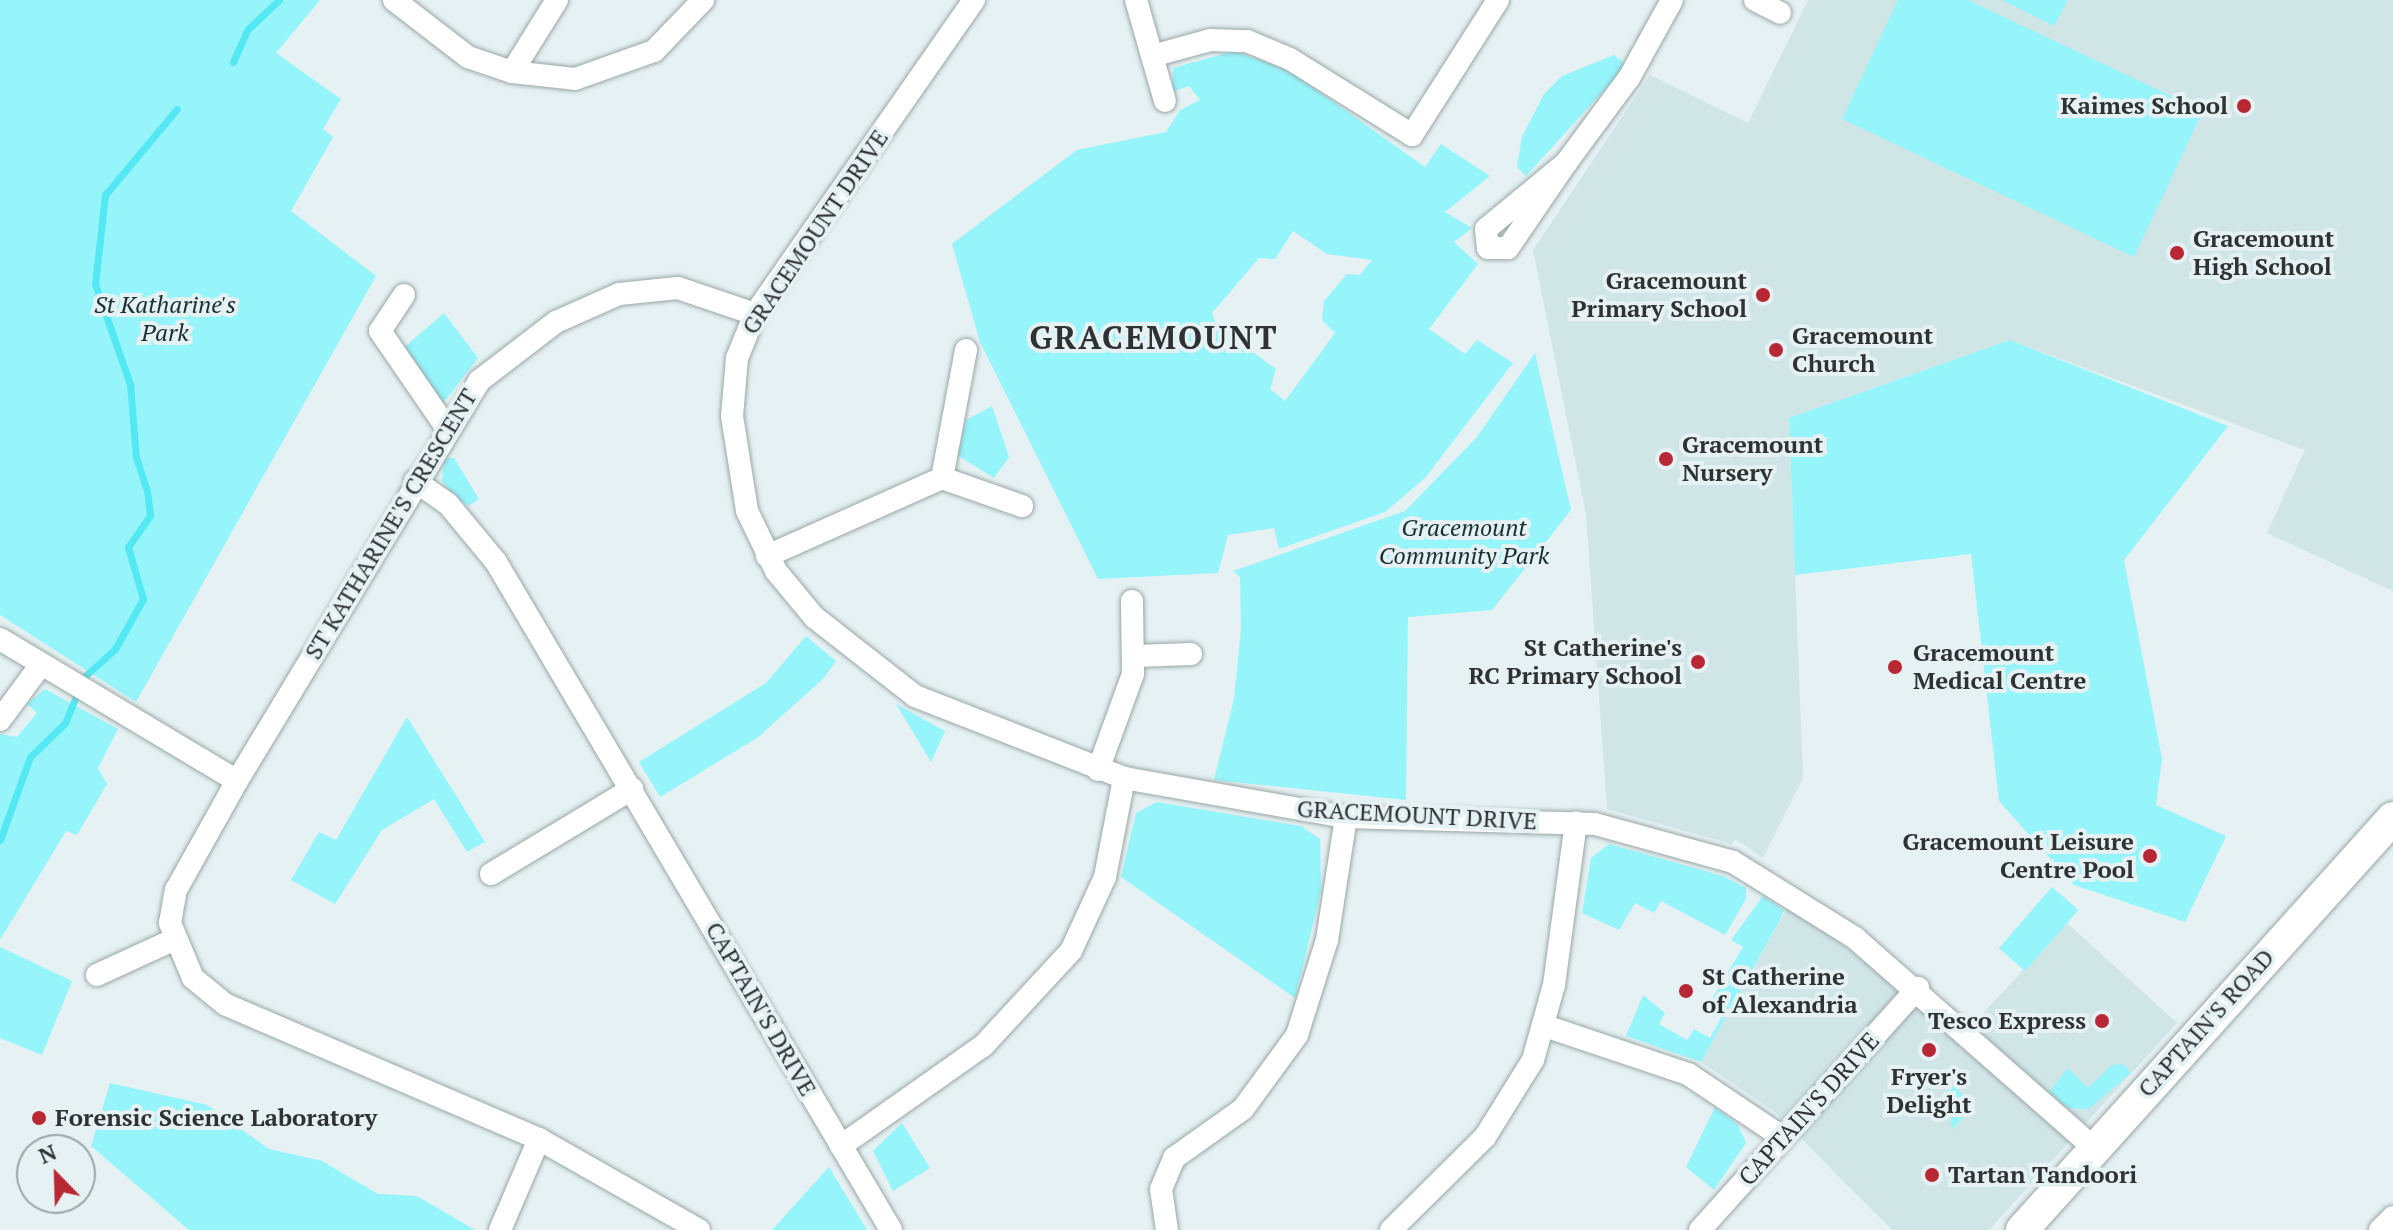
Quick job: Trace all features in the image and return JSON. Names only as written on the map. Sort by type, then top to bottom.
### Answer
[{"type":"main road","name":"CAPTAIN'S ROAD","points":[[2022,1230],[2393,818]]},
{"type":"street","points":[[394,0],[449,45],[512,72],[575,79],[632,62],[670,38],[703,0]]},
{"type":"street","points":[[512,72],[557,0]]},
{"type":"street","name":"GRACEMOUNT DRIVE","points":[[974,0],[755,314],[737,358],[732,416],[739,482],[767,556],[814,617],[882,676],[966,722],[1124,778],[1346,817],[1576,822],[1627,829],[1733,862],[1811,905],[1918,988],[2095,1149]]},
{"type":"street","points":[[1136,0],[1165,101]]},
{"type":"street","points":[[1152,56],[1210,40],[1247,41],[1290,59],[1412,135],[1498,0]]},
{"type":"street","points":[[1566,163],[1629,78],[1672,0]]},
{"type":"street","points":[[1755,0],[1780,13]]},
{"type":"street","name":"ST KATHARINE'S CRESCENT","points":[[173,940],[176,890],[446,427],[479,381],[526,341],[619,294],[678,288],[755,314]]},
{"type":"street","points":[[404,295],[380,331],[446,427]]},
{"type":"street","points":[[942,478],[966,350]]},
{"type":"street","points":[[767,556],[942,478],[1022,506]]},
{"type":"street","name":"CAPTAIN'S DRIVE","points":[[415,481],[479,536],[632,789],[891,1230]]},
{"type":"street","points":[[1098,770],[1136,656],[1132,601]]},
{"type":"street","points":[[0,639],[40,666],[237,781]]},
{"type":"street","points":[[1136,656],[1191,654]]},
{"type":"street","points":[[0,720],[40,666]]},
{"type":"street","points":[[841,1146],[983,1046],[1071,951],[1105,877],[1124,778]]},
{"type":"street","points":[[491,874],[632,789]]},
{"type":"street","points":[[1167,1230],[1161,1189],[1174,1158],[1259,1092],[1301,1025],[1327,940],[1346,817]]},
{"type":"street","points":[[1391,1230],[1499,1119],[1545,1026],[1576,822]]},
{"type":"street","points":[[106,965],[173,940],[193,978],[226,1005],[539,1139],[699,1230]]},
{"type":"street","name":"CAPTAIN'S DRIVE","points":[[1700,1230],[1918,988]]},
{"type":"street","points":[[1545,1026],[1688,1074],[1782,1137]]},
{"type":"street","points":[[500,1230],[539,1139]]},
{"type":"street","points":[[2380,1230],[2393,1217]]},
{"type":"shaded area","points":[[1808,0],[2393,0],[2393,591],[2267,533],[2305,450],[2010,340],[1789,418],[1803,778],[1763,858],[1736,839],[1731,844],[1607,809],[1586,514],[1533,250],[1650,75],[1748,123]]},
{"type":"shaded area","points":[[1790,903],[1960,1038],[2067,923],[2177,1023],[1989,1230],[1892,1230],[1775,1112],[1701,1062]]},
{"type":"green space","name":"St Katharine's Park","points":[[0,0],[320,0],[276,53],[341,99],[323,129],[333,137],[291,211],[376,276],[136,702],[0,615]]},
{"type":"green space","points":[[1898,0],[1968,0],[2203,111],[2134,257],[1842,119]]},
{"type":"green space","points":[[2002,0],[2068,0],[2054,26]]},
{"type":"green space","points":[[1234,51],[1290,71],[1425,167],[1441,144],[1490,176],[1445,212],[1472,228],[1454,242],[1478,264],[1429,329],[1465,354],[1477,340],[1513,363],[1425,478],[1385,512],[1279,549],[1274,528],[1228,535],[1218,573],[1098,579],[980,342],[952,244],[1077,150],[1166,132],[1180,110],[1200,100],[1189,86],[1172,92],[1173,68]],"holes":[[[1293,231],[1327,254],[1372,260],[1360,275],[1347,274],[1324,301],[1322,320],[1335,333],[1285,401],[1270,389],[1276,369],[1216,325],[1212,313],[1259,258],[1275,259]]]},
{"type":"green space","points":[[1614,55],[1627,65],[1526,176],[1517,167],[1522,137],[1544,94],[1562,76]]},
{"type":"green space","points":[[444,313],[478,358],[441,406],[400,351]]},
{"type":"green space","points":[[2010,340],[2228,426],[2124,560],[2162,759],[2156,805],[2226,836],[2185,922],[2074,885],[1999,801],[1971,554],[1795,575],[1789,418]]},
{"type":"green space","name":"Gracemount Community Park","points":[[1535,353],[1571,510],[1492,610],[1408,617],[1406,800],[1214,780],[1234,699],[1241,629],[1240,577],[1233,571],[1405,511],[1477,437]]},
{"type":"green space","points":[[992,406],[1009,457],[994,478],[957,455],[966,420]]},
{"type":"green space","points":[[444,458],[454,458],[479,499],[468,506],[451,493],[442,481]]},
{"type":"green space","points":[[806,636],[836,661],[823,679],[757,738],[660,797],[639,762],[766,683]]},
{"type":"green space","points":[[45,689],[118,729],[98,768],[107,784],[77,835],[66,831],[0,940],[0,734],[17,737],[37,713],[27,704]]},
{"type":"green space","points":[[896,704],[945,731],[931,762]]},
{"type":"green space","points":[[407,717],[485,842],[467,852],[434,799],[382,830],[335,904],[291,880],[319,832],[336,840]]},
{"type":"green space","points":[[1157,802],[1301,826],[1320,839],[1321,891],[1295,998],[1121,877],[1136,813]]},
{"type":"green space","points":[[1609,844],[1723,876],[1746,888],[1746,899],[1725,935],[1661,901],[1654,913],[1635,903],[1619,930],[1582,913],[1591,858]]},
{"type":"green space","points":[[2052,887],[2078,910],[2025,971],[1999,948]]},
{"type":"green space","points":[[1763,896],[1784,910],[1701,1062],[1626,1036],[1643,995],[1665,1013],[1659,1024],[1687,1040],[1694,1029],[1710,1038],[1725,1011],[1710,1002],[1743,947],[1731,940]]},
{"type":"green space","points":[[0,947],[72,981],[42,1055],[0,1038]]},
{"type":"green space","points":[[2123,1064],[2131,1073],[2089,1109],[2069,1108],[2049,1092],[2068,1068],[2088,1088],[2112,1065]]},
{"type":"green space","points":[[1947,1080],[1965,1097],[1956,1107],[1965,1116],[1952,1130]]},
{"type":"green space","points":[[110,1083],[207,1105],[269,1149],[322,1161],[378,1194],[417,1196],[475,1230],[189,1230],[96,1150],[95,1134]]},
{"type":"green space","points":[[1715,1107],[1738,1125],[1746,1143],[1714,1190],[1686,1167]]},
{"type":"green space","points":[[902,1123],[930,1168],[893,1191],[873,1151]]},
{"type":"green space","points":[[829,1167],[867,1230],[772,1230]]},
{"type":"waterway","points":[[233,62],[248,29],[279,0]]},
{"type":"waterway","points":[[0,840],[30,757],[65,723],[84,677],[115,649],[143,599],[128,547],[150,515],[147,491],[136,458],[130,384],[95,284],[105,195],[177,109]]},
{"type":"place","name":"Kaimes School","points":[[2244,106]]},
{"type":"place","name":"Gracemount High School","points":[[2177,253]]},
{"type":"place","name":"Gracemount Primary School","points":[[1763,295]]},
{"type":"place","name":"Gracemount Church","points":[[1776,350]]},
{"type":"place","name":"Gracemount Nursery","points":[[1666,459]]},
{"type":"place","name":"St Catherine's RC Primary School","points":[[1698,662]]},
{"type":"place","name":"Gracemount Medical Centre","points":[[1895,667]]},
{"type":"place","name":"Gracemount Leisure Centre Pool","points":[[2150,856]]},
{"type":"place","name":"St Catherine of Alexandria","points":[[1686,991]]},
{"type":"place","name":"Tesco Express","points":[[2102,1021]]},
{"type":"place","name":"Fryer's Delight","points":[[1929,1050]]},
{"type":"place","name":"Forensic Science Laboratory","points":[[39,1118]]},
{"type":"place","name":"Tartan Tandoori","points":[[1932,1175]]},
{"type":"district","name":"GRACEMOUNT","points":[[1154,337]]}]
